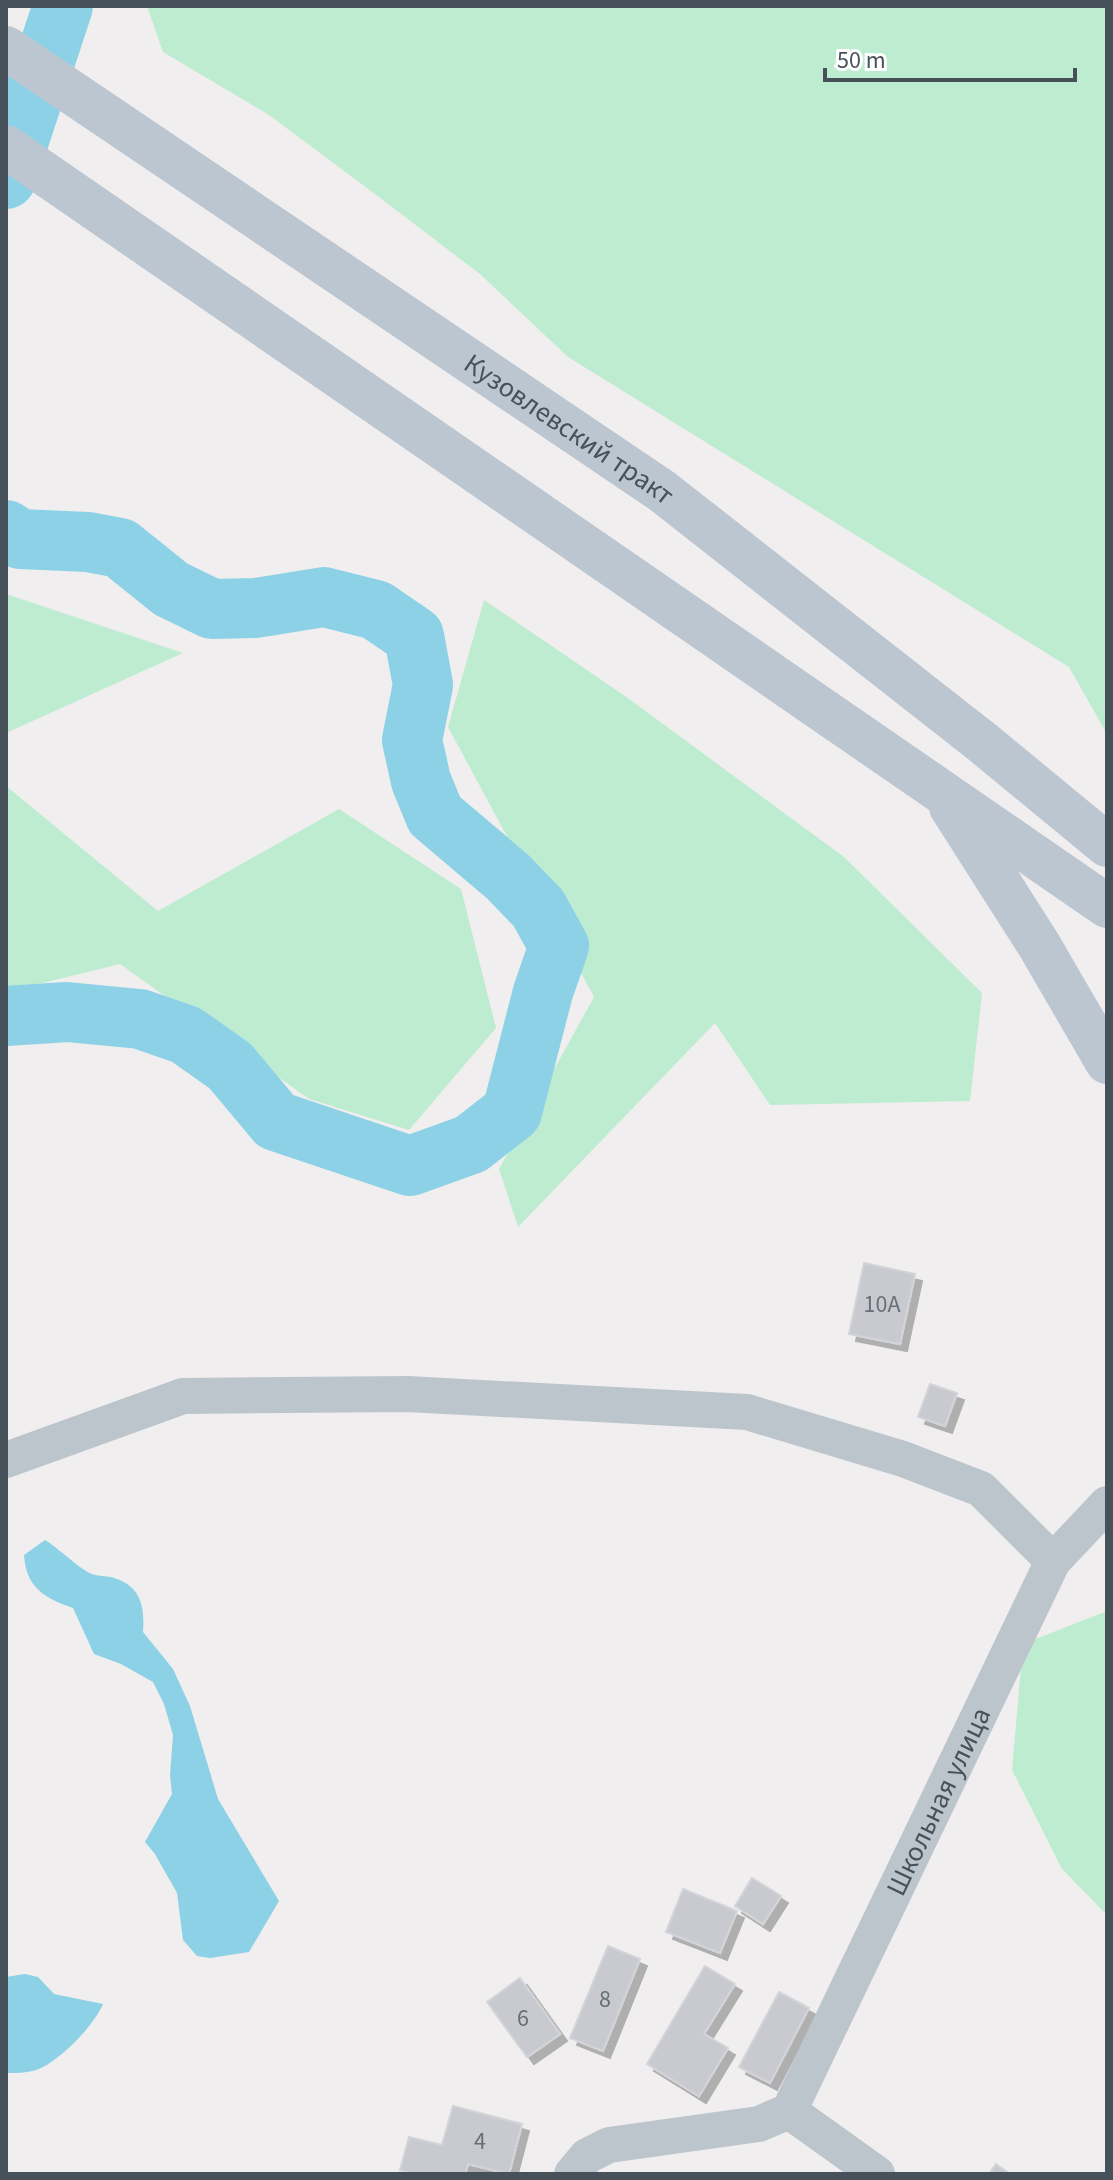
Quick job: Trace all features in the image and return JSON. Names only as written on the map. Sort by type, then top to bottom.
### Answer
[{"type":"main road","name":"Кузовлевский тракт","points":[[6,48],[662,491],[982,742],[1107,845]]},
{"type":"main road","points":[[6,147],[1107,906]]},
{"type":"main road","points":[[941,791],[1039,945],[1107,1062]]},
{"type":"street","points":[[6,1460],[183,1396],[407,1394],[747,1412],[903,1459],[981,1489],[1053,1561]]},
{"type":"street","name":"Школьная улица","points":[[789,2111],[1053,1561],[1107,1504]]},
{"type":"street","points":[[572,2174],[587,2156],[609,2145],[759,2124],[789,2111],[877,2174]]},
{"type":"green space","points":[[147,6],[1107,6],[1107,734],[1069,667],[568,357],[480,274],[379,197],[269,115],[163,52]]},
{"type":"green space","points":[[6,594],[183,653],[6,733]]},
{"type":"green space","points":[[484,600],[625,696],[844,857],[982,993],[970,1101],[770,1105],[715,1023],[518,1227],[499,1169],[594,997],[448,727]]},
{"type":"green space","points":[[6,786],[158,911],[339,809],[461,889],[496,1028],[409,1130],[309,1099],[120,964],[6,992]]},
{"type":"green space","points":[[1107,1611],[1107,1915],[1062,1869],[1012,1770],[1023,1644]]},
{"type":"water","points":[[45,1540],[88,1572],[129,1585],[139,1597],[143,1632],[173,1669],[190,1706],[218,1799],[279,1901],[249,1952],[210,1958],[197,1956],[183,1940],[177,1893],[145,1842],[172,1794],[173,1735],[164,1704],[153,1682],[121,1664],[94,1654],[73,1608],[38,1590],[28,1575],[24,1555]]},
{"type":"water","points":[[25,1974],[38,1977],[54,1994],[103,2004],[86,2030],[51,2062],[34,2070],[6,2073],[6,1977]]},
{"type":"building","points":[[864,1263],[915,1274],[900,1344],[849,1334]]},
{"type":"building","points":[[930,1384],[957,1393],[945,1426],[918,1417]]},
{"type":"building","points":[[752,1878],[781,1896],[763,1924],[735,1906]]},
{"type":"building","points":[[683,1889],[737,1911],[720,1953],[666,1932]]},
{"type":"building","points":[[608,1946],[640,1959],[603,2051],[570,2038]]},
{"type":"building","points":[[705,1966],[735,1984],[704,2034],[728,2048],[699,2096],[647,2064]]},
{"type":"building","points":[[520,1978],[560,2034],[527,2057],[487,2002]]},
{"type":"building","points":[[779,1992],[809,2008],[770,2083],[739,2067]]},
{"type":"building","points":[[453,2106],[522,2124],[509,2174],[468,2164],[465,2174],[413,2174],[400,2170],[409,2137],[442,2145]]},
{"type":"building","points":[[996,2164],[1010,2174],[989,2174]]},
{"type":"waterway","points":[[6,179],[63,6]]},
{"type":"waterway","points":[[6,530],[20,539],[88,542],[120,548],[171,589],[212,609],[256,608],[324,597],[376,610],[414,636],[423,685],[412,740],[421,781],[435,815],[508,877],[538,908],[559,946],[543,992],[512,1112],[471,1144],[410,1166],[276,1121],[230,1066],[186,1035],[140,1019],[67,1012],[6,1016]]}]
